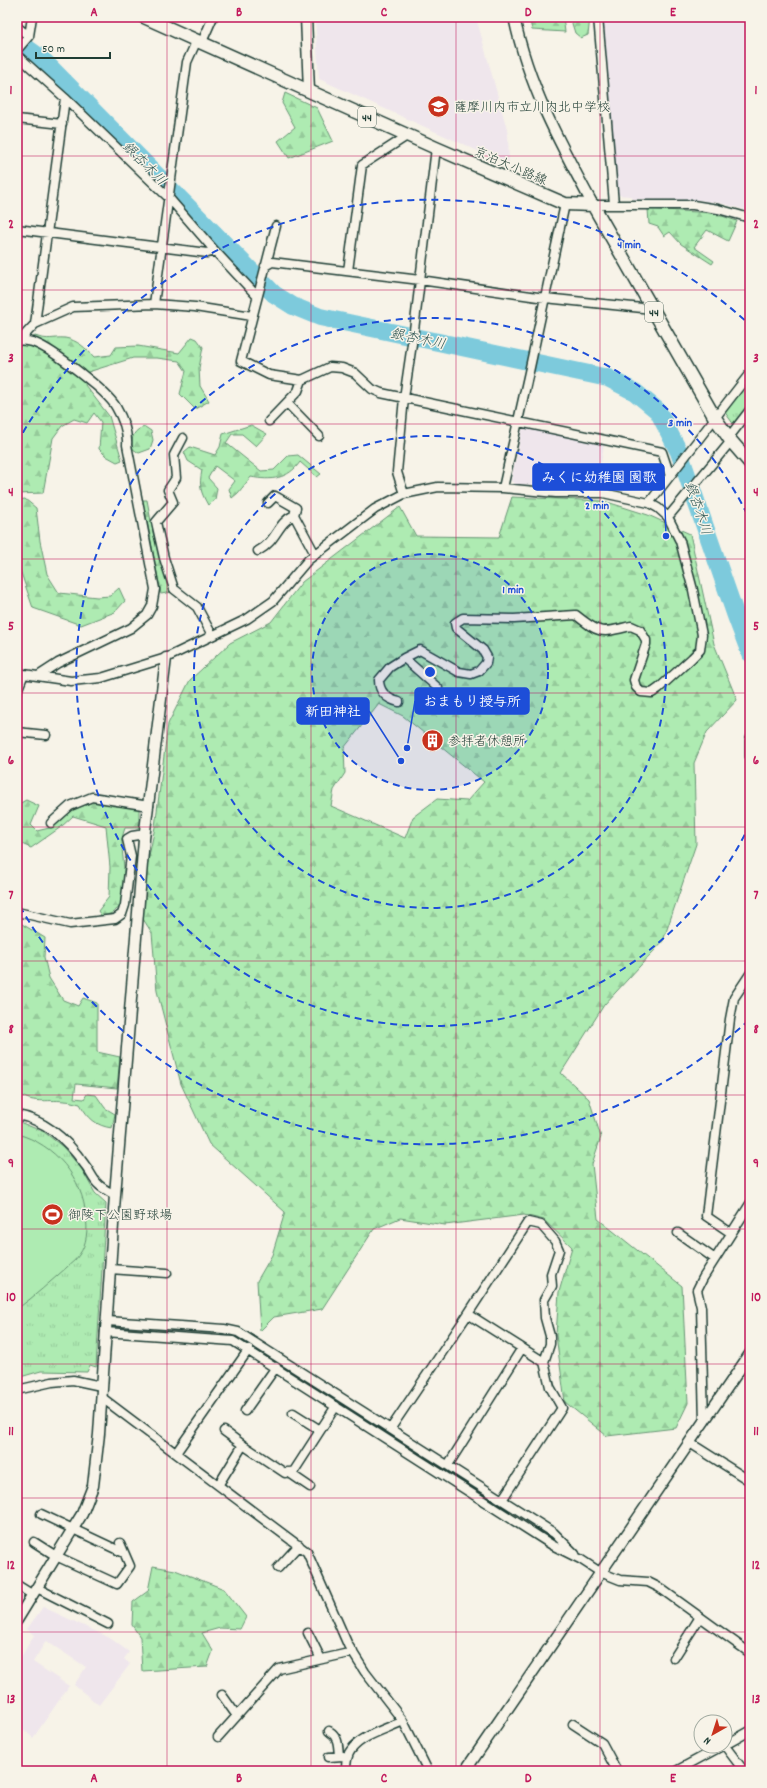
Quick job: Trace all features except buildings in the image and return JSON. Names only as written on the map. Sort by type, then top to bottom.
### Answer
[{"type":"main road","name":"京泊大小路線","points":[[144,17],[407,136],[565,204],[593,205]]},
{"type":"main road","name":"44","points":[[593,205],[715,418],[730,439],[750,462]]},
{"type":"street","points":[[17,50],[28,37],[32,17]]},
{"type":"street","points":[[154,304],[187,62],[213,17]]},
{"type":"street","points":[[306,17],[310,91]]},
{"type":"street","points":[[514,17],[520,45],[536,93],[550,124],[593,205],[693,205],[718,209],[750,218]]},
{"type":"street","points":[[598,17],[614,204]]},
{"type":"street","points":[[17,27],[28,37]]},
{"type":"street","points":[[17,55],[169,195],[215,252],[258,294]]},
{"type":"street","points":[[35,324],[65,98]]},
{"type":"street","points":[[17,119],[62,124]]},
{"type":"street","points":[[348,271],[362,165],[407,136]]},
{"type":"street","points":[[404,494],[397,472],[404,398],[414,330],[436,148]]},
{"type":"street","points":[[503,488],[565,204]]},
{"type":"street","points":[[276,226],[241,361],[269,375],[302,380],[330,367],[342,368],[355,373],[372,389],[404,398],[662,452],[671,475]]},
{"type":"street","points":[[17,228],[206,253],[215,252]]},
{"type":"street","points":[[264,270],[272,262],[420,280],[545,298],[652,310]]},
{"type":"street","points":[[18,340],[35,324],[73,307],[154,304],[195,307],[252,316]]},
{"type":"street","points":[[18,340],[34,342],[52,352],[100,390],[116,407],[128,434],[127,445],[155,589],[152,606],[147,615],[131,628],[58,664],[38,676]]},
{"type":"street","points":[[649,503],[750,373]]},
{"type":"street","points":[[270,422],[298,391],[302,380]]},
{"type":"street","points":[[287,403],[319,436]]},
{"type":"street","points":[[668,517],[730,439],[750,410]]},
{"type":"street","points":[[183,438],[174,456],[176,478],[168,490],[174,502],[156,522],[164,558],[174,589],[197,608],[212,635]]},
{"type":"street","points":[[17,690],[20,673],[70,680],[101,678],[166,658],[247,619],[273,601],[308,560],[315,554],[375,509],[404,494],[438,487],[503,488],[556,494],[603,493],[649,503],[658,508],[668,517],[680,541],[693,590],[702,635],[700,650],[659,688],[652,692],[646,693],[639,691],[634,680],[646,644],[644,636],[640,630],[631,626],[606,632],[592,628],[576,615],[514,619],[463,618],[455,623],[456,628],[484,650],[487,657],[486,663],[479,671],[472,674],[459,672],[420,650],[390,667],[379,680],[379,687],[387,696],[392,700],[399,702]]},
{"type":"street","points":[[268,503],[276,496],[296,508],[294,515],[315,554]]},
{"type":"street","points":[[258,551],[270,543],[286,519],[294,515]]},
{"type":"street","points":[[17,1620],[82,1514],[92,1486],[101,1397],[115,1195],[145,834],[166,658]]},
{"type":"street","points":[[404,658],[438,688]]},
{"type":"street","points":[[17,732],[46,735]]},
{"type":"street","points":[[750,739],[750,757]]},
{"type":"street","points":[[51,823],[70,806],[92,797],[148,806]]},
{"type":"street","points":[[17,912],[70,924],[115,919],[122,914],[125,905],[131,856],[127,840],[132,836],[145,834]]},
{"type":"street","points":[[731,1233],[706,1216],[730,1018],[734,998],[750,974]]},
{"type":"street","points":[[17,1115],[24,1116],[47,1126],[64,1140],[85,1164],[98,1185],[115,1195]]},
{"type":"street","points":[[704,1422],[701,1307],[697,1290],[750,1204]]},
{"type":"street","points":[[391,1428],[528,1222],[541,1225],[555,1241],[559,1250],[550,1274],[552,1286],[544,1300],[545,1318],[550,1344],[544,1362],[550,1387],[562,1408],[502,1500]]},
{"type":"street","points":[[678,1233],[715,1259]]},
{"type":"street","points":[[110,1269],[166,1273]]},
{"type":"street","points":[[468,1314],[544,1362]]},
{"type":"street","points":[[107,1321],[224,1329],[238,1332],[554,1533],[580,1558],[600,1572],[620,1580],[648,1582],[660,1588],[750,1653]]},
{"type":"street","points":[[105,1332],[233,1341],[248,1349],[552,1545],[580,1558]]},
{"type":"street","points":[[448,1465],[522,1348]]},
{"type":"street","points":[[176,1453],[248,1349]]},
{"type":"street","points":[[465,1771],[750,1354]]},
{"type":"street","points":[[245,1411],[276,1367]]},
{"type":"street","points":[[17,1390],[52,1382],[73,1380],[101,1386]]},
{"type":"street","points":[[101,1397],[219,1484],[307,1552],[348,1645],[365,1672],[403,1722],[428,1771]]},
{"type":"street","points":[[224,1432],[285,1473],[294,1471],[336,1406]]},
{"type":"street","points":[[293,1413],[320,1430]]},
{"type":"street","points":[[690,1443],[750,1481]]},
{"type":"street","points":[[219,1484],[243,1445]]},
{"type":"street","points":[[288,1472],[310,1487]]},
{"type":"street","points":[[40,1514],[124,1553]]},
{"type":"street","points":[[34,1542],[56,1556],[117,1584],[130,1566],[120,1543]]},
{"type":"street","points":[[278,1568],[299,1545]]},
{"type":"street","points":[[17,1584],[108,1624]]},
{"type":"street","points":[[674,1658],[700,1617]]},
{"type":"street","points":[[308,1633],[322,1660]]},
{"type":"street","points":[[218,1737],[279,1669],[352,1652]]},
{"type":"street","points":[[222,1695],[237,1716]]},
{"type":"street","points":[[346,1771],[350,1750],[360,1741],[403,1722]]},
{"type":"street","points":[[573,1724],[602,1743],[617,1771]]},
{"type":"street","points":[[330,1731],[337,1739],[339,1756]]},
{"type":"street","points":[[733,1741],[750,1731]]},
{"type":"street","points":[[676,1771],[709,1754]]},
{"type":"street","points":[[730,1754],[744,1771]]},
{"type":"street","points":[[329,1758],[348,1755]]},
{"type":"shaded area","name":"薩摩川内市立川内北中学校","points":[[315,17],[476,17],[508,133],[509,165],[319,79]]},
{"type":"shaded area","points":[[603,17],[750,17],[750,211],[720,203],[699,200],[632,199],[631,196],[618,195]]},
{"type":"shaded area","points":[[525,428],[604,444],[597,488],[515,484],[511,481],[522,430]]},
{"type":"shaded area","points":[[43,1607],[110,1638],[129,1652],[124,1659],[130,1664],[99,1705],[74,1685],[86,1667],[46,1641],[33,1662],[69,1686],[33,1738],[17,1724],[17,1674],[19,1674],[17,1664],[34,1635],[27,1629]]},
{"type":"green space","points":[[529,17],[563,17],[565,32],[532,30]]},
{"type":"green space","points":[[570,17],[590,17],[588,35],[581,38],[575,33]]},
{"type":"green space","points":[[285,93],[317,108],[333,141],[289,158],[278,141],[295,127],[282,103]]},
{"type":"green space","points":[[648,209],[713,213],[737,221],[728,241],[707,230],[694,247],[714,261],[712,264],[681,244],[670,232],[664,236],[658,227],[649,224]]},
{"type":"green space","points":[[35,336],[44,338],[69,339],[81,345],[94,357],[111,355],[116,347],[138,346],[179,353],[192,337],[197,339],[203,347],[199,368],[200,386],[209,401],[195,409],[180,394],[186,371],[179,361],[157,358],[133,358],[88,372],[85,385],[109,416],[122,460],[117,462],[106,456],[99,449],[101,422],[94,413],[87,423],[74,419],[62,426],[53,438],[43,493],[17,494],[17,347]]},
{"type":"green space","points":[[750,377],[750,404],[734,425],[724,411]]},
{"type":"green space","points":[[251,425],[267,434],[256,446],[242,434],[232,434],[226,443],[261,471],[274,470],[288,456],[298,455],[321,474],[317,477],[300,462],[290,472],[278,477],[265,479],[251,477],[232,498],[229,489],[235,481],[215,466],[208,478],[217,488],[215,500],[208,505],[201,488],[202,470],[188,461],[184,452],[190,447],[215,455],[220,447],[223,434]]},
{"type":"green space","points":[[145,427],[151,431],[153,440],[150,449],[139,453],[133,449],[132,441],[136,432]]},
{"type":"green space","points":[[512,497],[604,501],[648,515],[690,534],[714,644],[737,700],[707,732],[694,763],[696,844],[663,941],[604,1005],[561,1073],[589,1099],[601,1137],[592,1164],[598,1219],[682,1286],[688,1403],[676,1428],[607,1436],[565,1402],[556,1335],[559,1292],[572,1247],[544,1220],[524,1215],[445,1225],[400,1218],[374,1229],[322,1309],[274,1317],[260,1331],[257,1281],[272,1255],[285,1212],[209,1144],[181,1084],[157,991],[152,933],[138,911],[155,827],[168,724],[190,680],[230,643],[271,622],[302,582],[400,507],[416,536],[499,537]],"holes":[[[379,704],[403,716],[484,782],[467,801],[437,799],[413,817],[405,838],[331,806],[334,790],[345,773],[344,748]]]},
{"type":"green space","points":[[25,499],[36,508],[40,541],[47,574],[59,593],[97,597],[110,596],[119,588],[125,601],[115,612],[81,625],[33,608],[17,561],[17,500]]},
{"type":"green space","points":[[143,500],[147,500],[154,537],[172,592],[161,594]]},
{"type":"green space","points":[[26,800],[39,806],[31,825],[37,831],[49,828],[71,811],[93,802],[139,809],[139,828],[125,828],[122,839],[124,876],[120,907],[112,913],[102,917],[98,911],[109,897],[110,867],[106,826],[73,816],[61,827],[31,848],[17,842],[17,805]]},
{"type":"green space","points":[[17,921],[45,938],[44,957],[49,978],[63,1000],[78,1006],[83,998],[97,1003],[97,1052],[120,1057],[117,1088],[76,1084],[74,1098],[84,1099],[87,1094],[96,1095],[105,1108],[115,1114],[112,1128],[101,1125],[93,1120],[80,1104],[66,1101],[39,1101],[28,1099],[17,1092]]},
{"type":"green space","points":[[17,1121],[44,1132],[63,1147],[81,1168],[95,1193],[106,1203],[96,1367],[90,1365],[87,1372],[41,1371],[17,1378]]},
{"type":"green space","name":"御陵下公園野球場","points":[[17,1134],[31,1139],[43,1146],[55,1154],[65,1165],[73,1176],[84,1203],[87,1227],[84,1246],[76,1259],[17,1309]]},
{"type":"green space","points":[[153,1566],[175,1570],[224,1589],[246,1617],[240,1629],[220,1628],[202,1633],[213,1651],[207,1667],[142,1671],[140,1637],[132,1625],[133,1602],[148,1591]]},
{"type":"waterway","name":"銀杏木川","points":[[17,41],[41,58],[274,294],[293,306],[320,317],[608,378],[635,392],[658,411],[679,452],[750,653]]},
{"type":"place","name":"薩摩川内市立川内北中学校","points":[[439,106]]},
{"type":"place","name":"みくに幼稚園 園歌","points":[[666,536]]},
{"type":"place","name":"参拝者休憩所","points":[[432,740]]},
{"type":"place","name":"おまもり授与所","points":[[407,748]]},
{"type":"place","name":"新田神社","points":[[401,761]]},
{"type":"place","name":"御陵下公園野球場","points":[[52,1214]]}]
